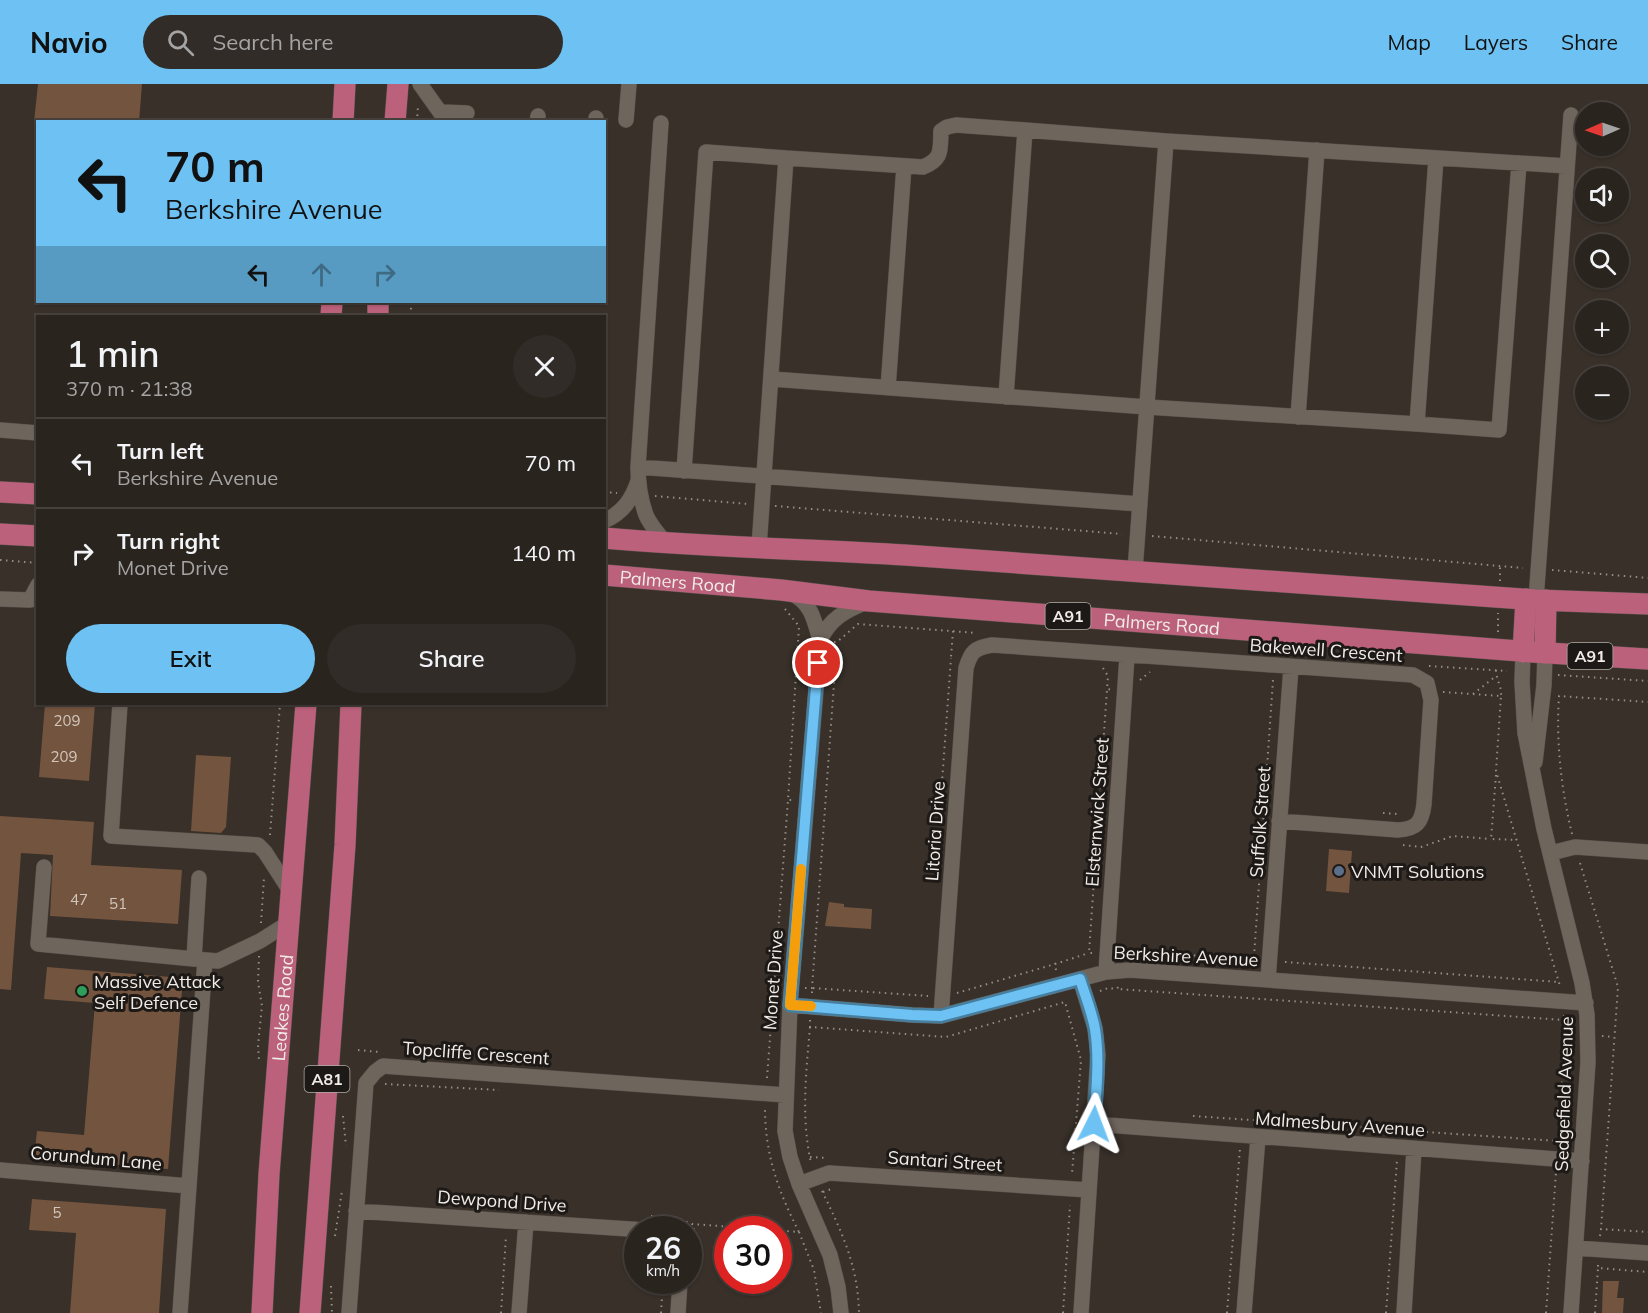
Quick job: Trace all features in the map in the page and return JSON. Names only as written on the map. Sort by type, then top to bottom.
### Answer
[{"type":"highway","points":[[343,120],[345,84]]},
{"type":"highway","points":[[395,120],[398,84]]},
{"type":"highway","points":[[0,492],[36,494]]},
{"type":"highway","points":[[0,534],[36,536]]},
{"type":"highway","name":"Palmers Road","points":[[606,538],[1135,571],[1536,600],[1648,604]]},
{"type":"highway","name":"Palmers Road","points":[[606,575],[782,590],[869,601],[1523,652],[1648,659]]},
{"type":"highway","points":[[1523,652],[1536,600]]},
{"type":"highway","points":[[1536,600],[1545,653]]},
{"type":"highway","name":"Leakes Road","points":[[262,1313],[269,1174],[306,705]]},
{"type":"highway","name":"A81","points":[[310,1313],[345,844],[351,705]]},
{"type":"street","points":[[420,84],[445,117],[467,113]]},
{"type":"street","points":[[626,120],[629,84]]},
{"type":"street","points":[[1536,600],[1571,115]]},
{"type":"street","points":[[606,520],[630,502],[638,474],[661,123]]},
{"type":"street","points":[[684,471],[706,152],[923,167],[935,162],[940,154],[941,131],[956,125],[1166,141],[1567,166]]},
{"type":"street","points":[[1006,396],[1025,130]]},
{"type":"street","points":[[1135,571],[1166,141]]},
{"type":"street","points":[[1298,417],[1317,150]]},
{"type":"street","points":[[759,547],[786,158]]},
{"type":"street","points":[[1417,424],[1436,158]]},
{"type":"street","points":[[772,379],[1499,430],[1519,163]]},
{"type":"street","points":[[888,388],[904,166]]},
{"type":"street","points":[[0,430],[36,433]]},
{"type":"street","points":[[638,474],[684,471],[1140,504]]},
{"type":"street","points":[[638,474],[647,517],[664,543]]},
{"type":"street","name":"Monet Drive","points":[[782,590],[797,595],[808,606],[820,641],[790,1005],[785,1131],[790,1157],[799,1184],[830,1255],[838,1287],[841,1313]]},
{"type":"street","points":[[0,598],[34,603]]},
{"type":"street","points":[[820,641],[826,629],[839,615],[869,601]]},
{"type":"street","name":"Bakewell Crescent","points":[[974,651],[992,645],[1127,656],[1290,674],[1413,675],[1427,683],[1430,690]]},
{"type":"street","name":"Litoria Drive","points":[[941,1016],[966,668],[969,657],[974,651]]},
{"type":"street","name":"Sedgefield Avenue","points":[[1523,652],[1525,733],[1544,830],[1586,1003],[1588,1062],[1571,1313]]},
{"type":"street","name":"Sedgefield Avenue","points":[[1534,773],[1544,685],[1545,653]]},
{"type":"street","name":"Elsternwick Street","points":[[1106,972],[1127,656]]},
{"type":"street","name":"Suffolk Street","points":[[1268,980],[1290,674]]},
{"type":"street","points":[[1279,821],[1398,831],[1417,826],[1423,818],[1430,690]]},
{"type":"street","points":[[120,705],[111,836],[258,845],[292,894]]},
{"type":"street","points":[[1551,853],[1575,847],[1648,852]]},
{"type":"street","points":[[44,867],[38,944],[218,961],[260,941],[290,922]]},
{"type":"street","points":[[180,1313],[189,1186],[199,959],[199,878]]},
{"type":"street","name":"Berkshire Avenue","points":[[790,1005],[941,1016],[1106,972],[1130,970],[1586,1003]]},
{"type":"street","points":[[1080,979],[1096,1037],[1098,1055],[1081,1313]]},
{"type":"street","name":"Topcliffe Crescent","points":[[349,1313],[366,1083],[383,1066],[785,1095]]},
{"type":"street","name":"Malmesbury Avenue","points":[[1094,1124],[1582,1161]]},
{"type":"street","points":[[1244,1313],[1258,1137]]},
{"type":"street","points":[[1404,1313],[1414,1149]]},
{"type":"street","name":"Corundum Lane","points":[[0,1170],[189,1186]]},
{"type":"street","name":"Santari Street","points":[[799,1184],[829,1173],[1089,1190]]},
{"type":"street","name":"Dewpond Drive","points":[[356,1211],[526,1222],[624,1223]]},
{"type":"street","points":[[519,1313],[526,1222]]},
{"type":"street","points":[[1576,1248],[1648,1253]]},
{"type":"street","points":[[678,1313],[683,1294]]},
{"type":"path","points":[[0,560],[36,563]]},
{"type":"path","points":[[1500,566],[1496,676],[1502,688],[1491,838],[1517,840]]},
{"type":"path","points":[[799,639],[788,800],[826,802]]},
{"type":"path","points":[[812,988],[837,642]]},
{"type":"path","points":[[1102,668],[1108,676],[1089,953],[1107,950]]},
{"type":"path","points":[[1107,689],[1138,691],[1139,681],[1150,671]]},
{"type":"path","points":[[1254,960],[1273,680],[1290,674]]},
{"type":"path","points":[[1473,694],[1496,676]]},
{"type":"path","points":[[1632,680],[1648,681]]},
{"type":"path","points":[[1430,690],[1501,696]]},
{"type":"path","points":[[1601,1229],[1618,987],[1575,847],[1562,789],[1558,754],[1559,696],[1648,702]]},
{"type":"path","points":[[260,1066],[258,1045],[262,1006],[258,982],[264,880],[261,868],[270,837],[280,705]]},
{"type":"path","points":[[1496,771],[1559,982],[1565,1033]]},
{"type":"path","points":[[1283,962],[1559,982]]},
{"type":"path","points":[[767,1079],[774,985]]},
{"type":"path","points":[[1065,1002],[1081,1060],[1073,1174]]},
{"type":"path","points":[[810,1027],[805,1089],[806,1129],[810,1157],[815,1177],[839,1225],[852,1259],[859,1293],[859,1313]]},
{"type":"path","points":[[379,1090],[387,1083],[503,1090]]},
{"type":"path","points":[[765,1108],[768,1150],[777,1185],[814,1270],[821,1313]]},
{"type":"path","points":[[1191,1115],[1558,1141]]},
{"type":"path","points":[[1227,1313],[1240,1148]]},
{"type":"path","points":[[810,1157],[834,1158]]},
{"type":"path","points":[[1386,1313],[1397,1159]]},
{"type":"path","points":[[1063,1313],[1070,1205]]},
{"type":"path","points":[[702,1225],[799,1232]]},
{"type":"path","points":[[501,1313],[506,1236]]},
{"type":"path","points":[[1595,1313],[1598,1268]]},
{"type":"path","points":[[661,1313],[662,1294]]},
{"type":"building","points":[[38,84],[142,84],[139,120],[36,120],[34,122]]},
{"type":"building","points":[[45,705],[95,705],[89,781],[39,777]]},
{"type":"building","points":[[196,755],[231,757],[226,827],[221,833],[191,831]]},
{"type":"building","points":[[0,816],[94,822],[91,865],[182,870],[178,924],[50,916],[53,855],[21,853],[11,990],[0,989]]},
{"type":"building","name":"VNMT Solutions","points":[[1329,849],[1352,851],[1349,893],[1326,891]]},
{"type":"building","points":[[829,902],[844,904],[844,907],[872,909],[871,929],[825,926]]},
{"type":"building","points":[[47,967],[183,978],[168,1169],[34,1158],[37,1131],[84,1135],[95,1003],[44,999]]},
{"type":"building","points":[[32,1199],[166,1209],[159,1313],[70,1313],[76,1233],[29,1230]]},
{"type":"building","points":[[1603,1281],[1619,1281],[1617,1298],[1624,1298],[1623,1313],[1602,1313]]},
{"type":"slow traffic","points":[[801,869],[790,1005],[811,1006]]},
{"type":"place","name":"VNMT Solutions","points":[[1339,871]]},
{"type":"place","name":"Massive Attack Self Defence","points":[[82,991]]},
{"type":"route","points":[[818,663],[790,1005],[941,1016],[1080,979],[1095,1028],[1098,1055],[1094,1124]]}]
